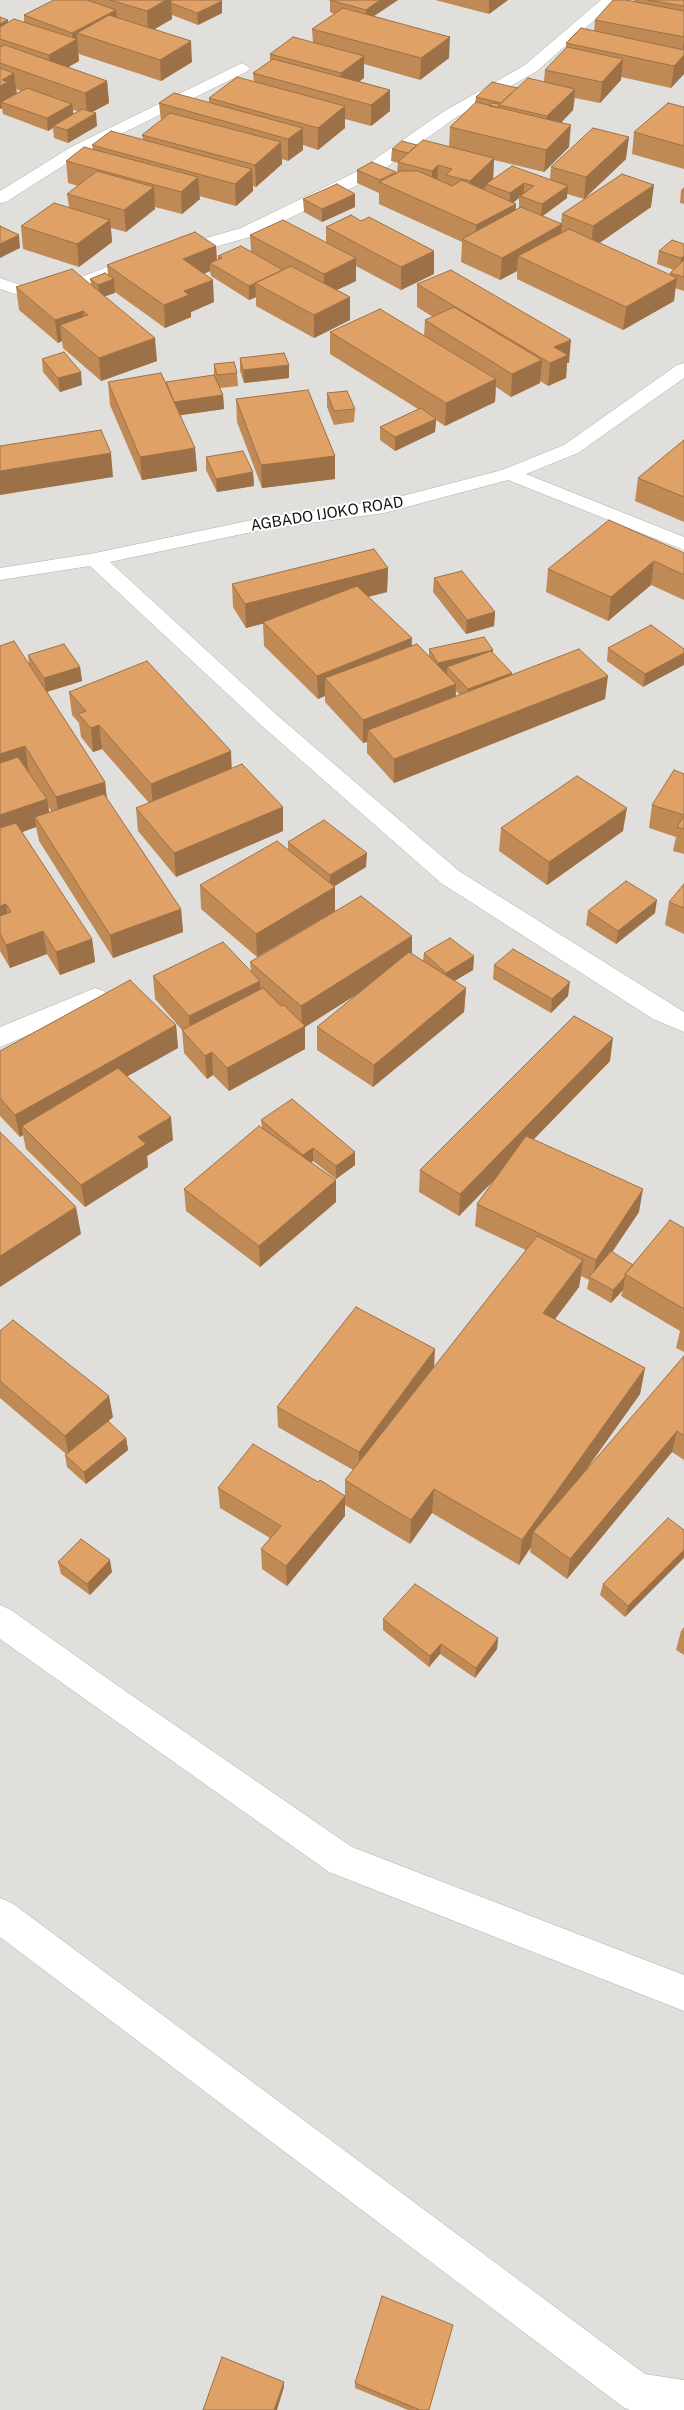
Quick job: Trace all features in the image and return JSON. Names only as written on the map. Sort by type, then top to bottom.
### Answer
[{"type":"street","points":[[0,283],[35,296],[74,286],[118,269],[247,232],[364,175],[449,114],[531,68],[610,0]]},
{"type":"street","points":[[0,198],[77,150],[242,68]]},
{"type":"street","name":"AGBADO IJOKO ROAD","points":[[0,574],[95,559],[266,523],[384,507],[508,474],[571,450],[684,369]]},
{"type":"street","points":[[508,474],[684,544]]},
{"type":"street","points":[[95,559],[270,721],[450,877],[662,1012],[684,1023]]},
{"type":"street","points":[[0,1038],[95,997]]},
{"type":"street","points":[[0,1620],[109,1699],[341,1860],[684,1993]]},
{"type":"street","points":[[0,1915],[637,2393],[684,2400]]},
{"type":"building","points":[[54,0],[87,0],[116,10],[72,33],[24,15]]},
{"type":"building","points":[[110,0],[166,0],[147,11]]},
{"type":"building","points":[[171,0],[222,1],[197,13],[171,3]]},
{"type":"building","points":[[330,0],[380,0],[366,10]]},
{"type":"building","points":[[613,0],[626,0],[684,11],[684,37],[595,20]]},
{"type":"building","points":[[648,0],[684,0],[684,6]]},
{"type":"building","points":[[343,8],[450,37],[421,58],[312,29]]},
{"type":"building","points":[[109,15],[191,41],[160,60],[77,33]]},
{"type":"building","points":[[0,17],[8,20],[0,24]]},
{"type":"building","points":[[14,19],[77,39],[49,55],[0,39],[0,27]]},
{"type":"building","points":[[581,28],[684,50],[684,55],[674,66],[566,43]]},
{"type":"building","points":[[293,37],[364,56],[341,73],[270,54]]},
{"type":"building","points":[[5,45],[107,81],[85,93],[0,63],[0,47]]},
{"type":"building","points":[[567,47],[623,59],[602,82],[545,70]]},
{"type":"building","points":[[273,59],[390,90],[371,105],[253,73]]},
{"type":"building","points":[[0,68],[14,73],[2,80],[8,82],[0,86]]},
{"type":"building","points":[[237,77],[345,106],[318,128],[209,98]]},
{"type":"building","points":[[528,78],[575,89],[547,116],[499,105]]},
{"type":"building","points":[[492,82],[517,88],[501,103],[476,97]]},
{"type":"building","points":[[27,88],[72,104],[47,118],[1,102]]},
{"type":"building","points":[[174,93],[303,128],[288,139],[159,103]]},
{"type":"building","points":[[476,102],[571,125],[546,150],[450,127]]},
{"type":"building","points":[[492,103],[499,104],[499,108],[489,106]]},
{"type":"building","points":[[668,103],[684,107],[684,146],[634,132]]},
{"type":"building","points":[[82,109],[96,113],[67,130],[53,126]]},
{"type":"building","points":[[170,113],[281,142],[255,165],[142,135]]},
{"type":"building","points":[[593,128],[629,137],[586,177],[551,167]]},
{"type":"building","points":[[111,131],[252,169],[235,184],[92,145]]},
{"type":"building","points":[[423,140],[494,158],[470,181],[446,175],[452,169],[438,165],[432,171],[398,162]]},
{"type":"building","points":[[402,141],[417,145],[408,153],[392,149]]},
{"type":"building","points":[[84,147],[198,177],[181,192],[66,161]]},
{"type":"building","points":[[372,162],[396,172],[380,180],[357,170]]},
{"type":"building","points":[[512,166],[568,186],[542,204],[520,196],[534,186],[524,183],[510,193],[486,184]]},
{"type":"building","points":[[97,171],[154,187],[124,210],[67,194]]},
{"type":"building","points":[[401,171],[418,171],[452,186],[462,180],[516,204],[476,225],[379,182]]},
{"type":"building","points":[[622,174],[654,185],[593,226],[562,214]]},
{"type":"building","points":[[337,184],[355,194],[322,209],[303,199]]},
{"type":"building","points":[[54,203],[110,220],[77,244],[21,226]]},
{"type":"building","points":[[521,207],[562,224],[502,258],[462,239]]},
{"type":"building","points":[[351,215],[361,221],[369,217],[434,251],[401,267],[326,227]]},
{"type":"building","points":[[283,220],[356,258],[324,274],[250,235]]},
{"type":"building","points":[[0,226],[19,235],[0,244]]},
{"type":"building","points":[[569,229],[677,278],[626,307],[518,256]]},
{"type":"building","points":[[195,232],[216,246],[183,259],[213,280],[184,291],[189,295],[164,305],[107,265]]},
{"type":"building","points":[[672,240],[684,244],[684,256],[681,258],[659,251]]},
{"type":"building","points":[[241,246],[283,270],[249,286],[210,263],[222,258],[218,256]]},
{"type":"building","points":[[684,260],[684,277],[670,273]]},
{"type":"building","points":[[291,266],[350,297],[314,315],[255,283]]},
{"type":"building","points":[[72,269],[155,338],[99,358],[60,325],[88,315],[83,311],[55,320],[16,287]]},
{"type":"building","points":[[451,270],[571,340],[554,347],[568,355],[550,363],[417,284]]},
{"type":"building","points":[[105,273],[114,279],[98,285],[90,279]]},
{"type":"building","points":[[454,307],[542,360],[512,374],[425,320]]},
{"type":"building","points":[[380,309],[496,379],[446,403],[330,332]]},
{"type":"building","points":[[64,352],[81,372],[58,378],[42,359]]},
{"type":"building","points":[[284,353],[289,365],[243,370],[240,358]]},
{"type":"building","points":[[234,362],[237,373],[217,375],[214,364]]},
{"type":"building","points":[[161,373],[195,448],[140,457],[108,382]]},
{"type":"building","points":[[214,375],[223,395],[174,402],[166,382]]},
{"type":"building","points":[[308,390],[335,456],[261,465],[236,399]]},
{"type":"building","points":[[347,391],[355,409],[334,411],[327,393]]},
{"type":"building","points":[[421,408],[436,419],[395,437],[380,427]]},
{"type":"building","points":[[101,430],[111,453],[0,471],[0,446]]},
{"type":"building","points":[[684,440],[684,497],[638,478]]},
{"type":"building","points":[[243,451],[253,472],[216,479],[206,457]]},
{"type":"building","points":[[609,520],[684,553],[684,575],[654,561],[611,597],[548,569]]},
{"type":"building","points":[[374,549],[388,568],[245,604],[232,584]]},
{"type":"building","points":[[462,571],[495,612],[467,620],[434,578]]},
{"type":"building","points":[[357,586],[412,638],[317,676],[263,622]]},
{"type":"building","points":[[651,625],[684,649],[684,653],[645,674],[608,648]]},
{"type":"building","points":[[484,637],[493,650],[438,663],[429,649]]},
{"type":"building","points":[[14,641],[105,782],[56,797],[25,746],[0,754],[0,646]]},
{"type":"building","points":[[64,644],[80,667],[44,678],[28,655]]},
{"type":"building","points":[[417,644],[456,684],[363,720],[325,678]]},
{"type":"building","points":[[579,649],[608,676],[394,759],[368,730]]},
{"type":"building","points":[[491,651],[512,673],[468,689],[447,667]]},
{"type":"building","points":[[147,661],[231,751],[151,784],[99,725],[91,728],[78,714],[86,711],[69,692]]},
{"type":"building","points":[[18,757],[47,799],[0,815],[0,763]]},
{"type":"building","points":[[242,764],[283,807],[174,853],[136,808]]},
{"type":"building","points":[[674,770],[684,774],[684,815],[652,805]]},
{"type":"building","points":[[577,776],[627,808],[549,862],[501,828]]},
{"type":"building","points":[[104,794],[181,909],[110,935],[35,817]]},
{"type":"building","points":[[684,816],[684,829],[677,827]]},
{"type":"building","points":[[324,820],[367,853],[330,875],[288,842]]},
{"type":"building","points":[[16,823],[92,939],[56,952],[43,931],[6,945],[0,934],[0,916],[11,912],[6,904],[0,906],[0,828]]},
{"type":"building","points":[[277,841],[335,887],[256,934],[200,885]]},
{"type":"building","points":[[626,881],[657,900],[618,931],[588,911]]},
{"type":"building","points":[[684,884],[684,908],[669,902]]},
{"type":"building","points":[[361,896],[412,936],[301,1006],[250,962]]},
{"type":"building","points":[[450,938],[474,956],[446,973],[424,953]]},
{"type":"building","points":[[223,942],[260,981],[189,1016],[153,976]]},
{"type":"building","points":[[513,949],[570,982],[552,999],[494,965]]},
{"type":"building","points":[[409,952],[466,988],[374,1065],[317,1027]]},
{"type":"building","points":[[130,980],[176,1025],[15,1115],[0,1098],[0,1051]]},
{"type":"building","points":[[263,988],[305,1026],[227,1068],[212,1052],[205,1056],[182,1030]]},
{"type":"building","points":[[574,1016],[613,1038],[460,1194],[420,1170]]},
{"type":"building","points":[[118,1068],[171,1117],[138,1137],[146,1144],[81,1185],[22,1126]]},
{"type":"building","points":[[292,1099],[355,1152],[336,1166],[313,1148],[303,1155],[261,1120]]},
{"type":"building","points":[[259,1126],[336,1180],[259,1246],[184,1189]]},
{"type":"building","points":[[0,1132],[76,1207],[0,1256]]},
{"type":"building","points":[[526,1136],[643,1189],[596,1260],[477,1204]]},
{"type":"building","points":[[670,1220],[684,1228],[684,1309],[625,1274]]},
{"type":"building","points":[[537,1236],[583,1260],[543,1313],[645,1368],[522,1540],[434,1489],[411,1520],[345,1480]]},
{"type":"building","points":[[611,1251],[633,1265],[613,1290],[589,1277]]},
{"type":"building","points":[[356,1307],[435,1349],[359,1452],[277,1407]]},
{"type":"building","points":[[13,1320],[109,1396],[65,1436],[0,1381],[0,1331]]},
{"type":"building","points":[[684,1356],[684,1436],[677,1431],[570,1559],[533,1532]]},
{"type":"building","points":[[108,1421],[126,1438],[84,1472],[65,1455]]},
{"type":"building","points":[[253,1444],[318,1482],[320,1480],[345,1496],[286,1566],[261,1549],[281,1526],[218,1488]]},
{"type":"building","points":[[668,1518],[684,1530],[684,1550],[628,1606],[603,1584]]},
{"type":"building","points":[[81,1539],[110,1560],[87,1584],[58,1562]]},
{"type":"building","points":[[415,1584],[498,1638],[476,1668],[441,1644],[430,1656],[383,1619]]},
{"type":"building","points":[[382,2296],[453,2325],[429,2410],[420,2410],[355,2383]]},
{"type":"building","points":[[222,2357],[284,2382],[274,2410],[203,2410]]}]
